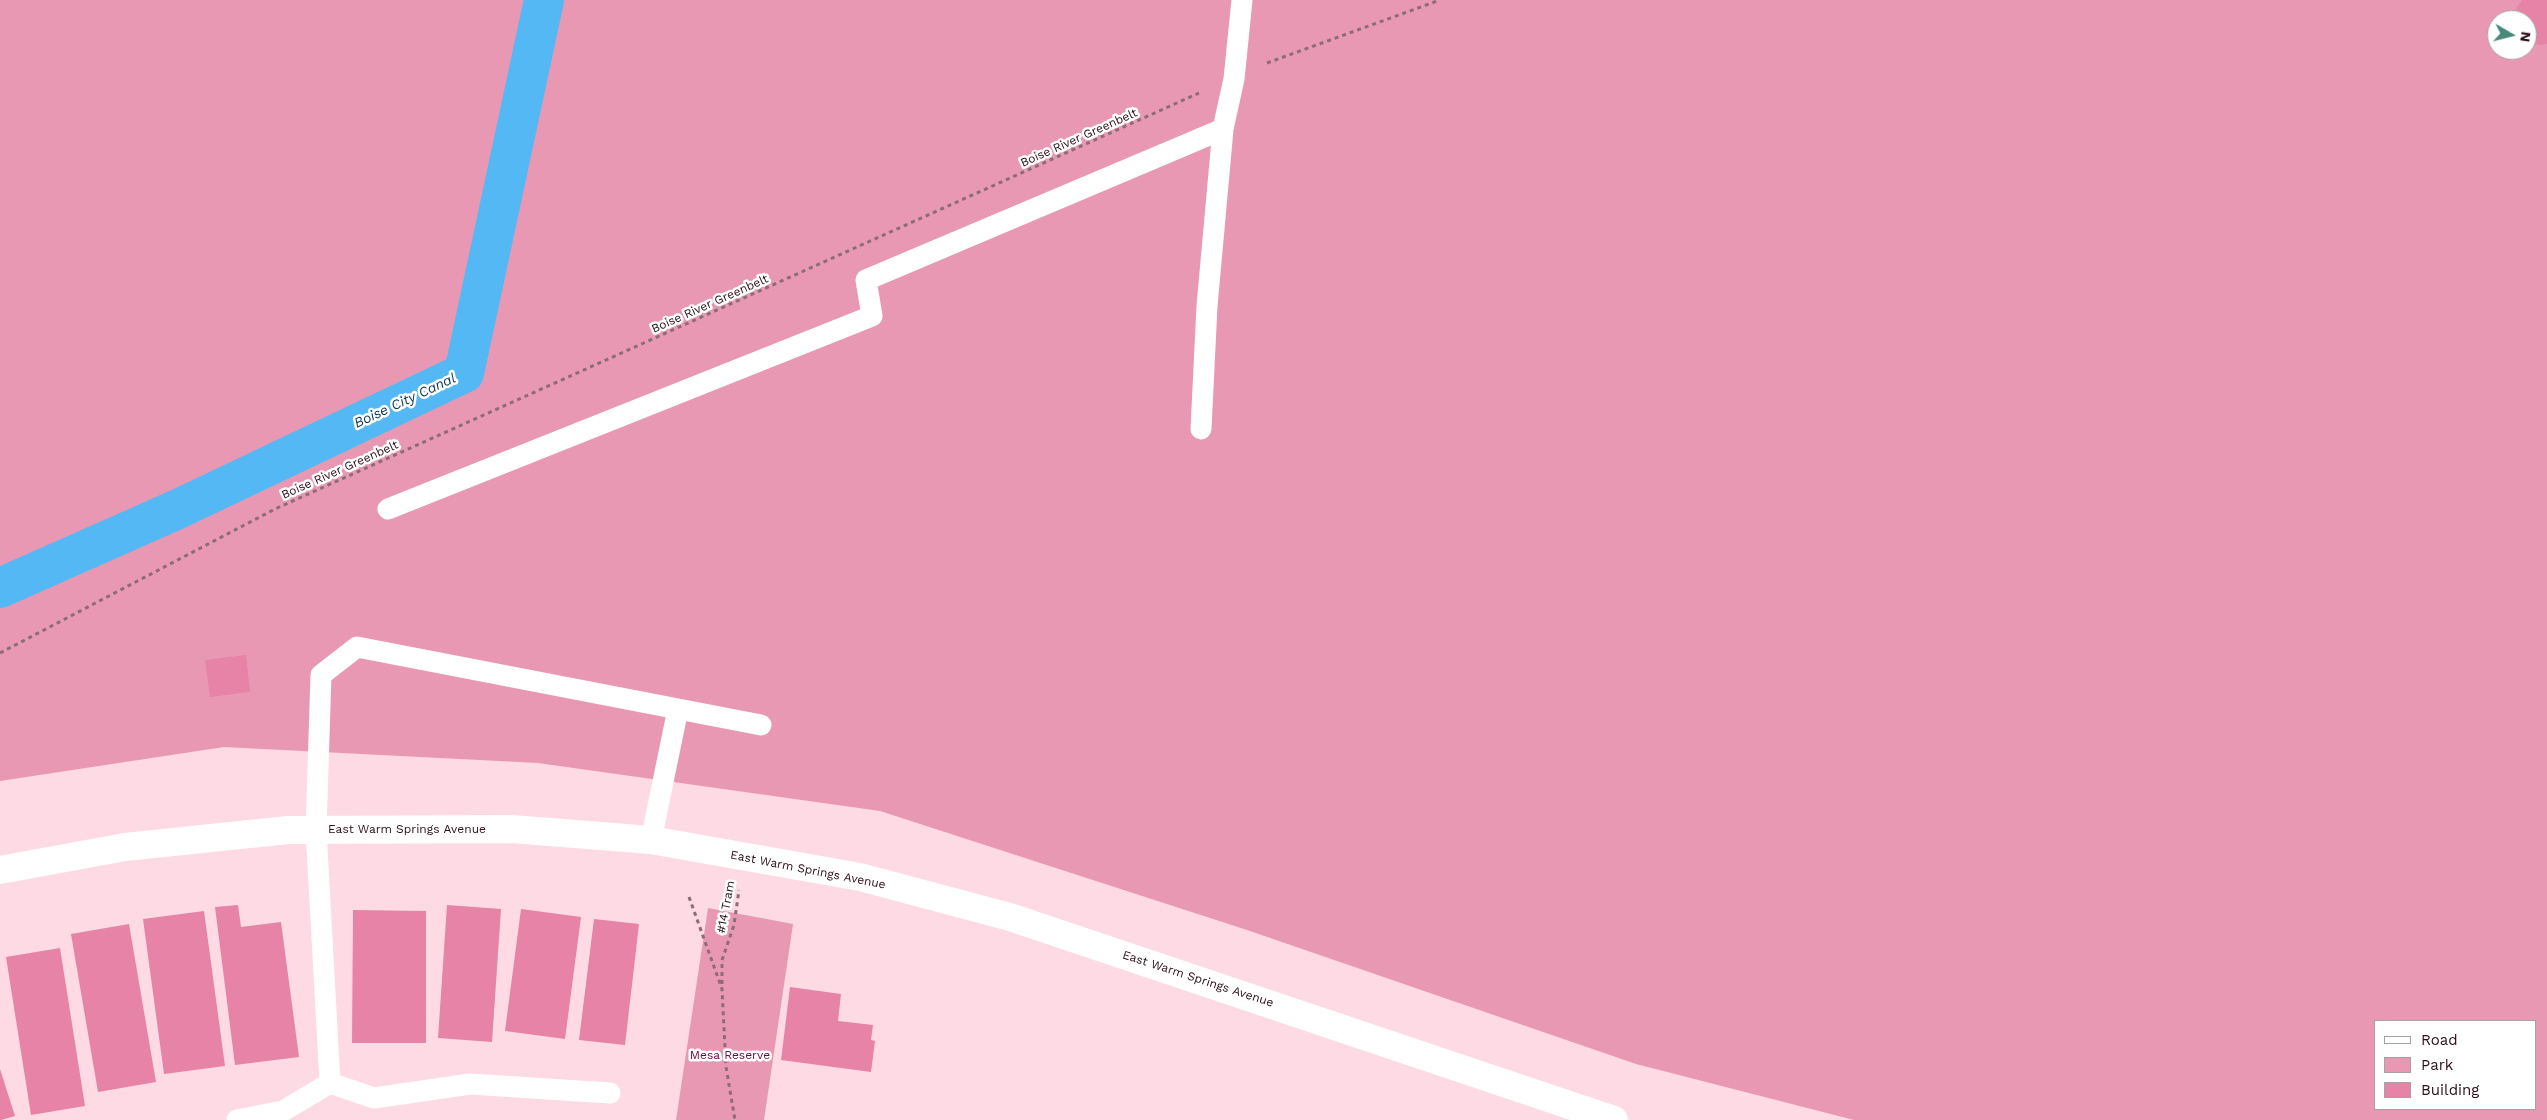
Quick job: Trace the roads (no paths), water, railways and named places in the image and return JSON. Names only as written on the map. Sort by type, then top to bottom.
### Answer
[{"type":"street","name":"East Warm Springs Avenue","points":[[0,870],[125,847],[247,833],[316,830],[512,829],[651,840],[860,877],[1010,917],[1614,1120]]},
{"type":"lane","points":[[1201,429],[1207,306],[1223,129],[1234,79],[1242,0]]},
{"type":"lane","points":[[388,509],[872,316],[866,280],[1223,129]]},
{"type":"lane","points":[[330,1082],[316,830],[321,675],[357,647],[761,725]]},
{"type":"lane","points":[[651,840],[678,709]]},
{"type":"lane","points":[[330,1082],[374,1098],[470,1084],[610,1093]]},
{"type":"lane","points":[[237,1120],[283,1111],[330,1082]]},
{"type":"waterway","name":"Boise City Canal","points":[[0,588],[178,509],[464,373],[544,0]]},
{"type":"park label","name":"Mesa Reserve","points":[[730,1055]]}]
